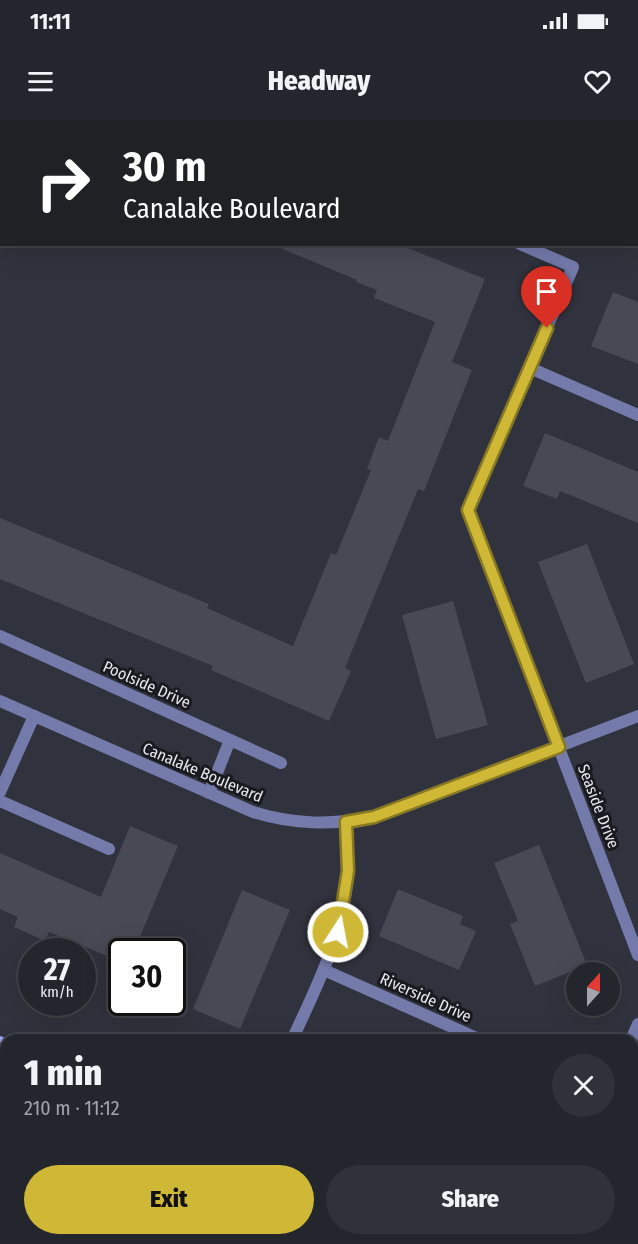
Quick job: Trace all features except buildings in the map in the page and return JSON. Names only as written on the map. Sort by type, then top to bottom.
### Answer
[{"type":"street","name":"Seaside Drive","points":[[525,246],[573,267],[468,510],[638,955]]},
{"type":"street","points":[[530,368],[638,415]]},
{"type":"street","name":"Poolside Drive","points":[[0,636],[281,763]]},
{"type":"street","name":"Canalake Boulevard","points":[[0,701],[253,812],[274,819],[317,824],[374,817],[638,716]]},
{"type":"street","points":[[0,792],[34,716]]},
{"type":"street","points":[[208,793],[230,740]]},
{"type":"street","points":[[0,801],[109,849]]},
{"type":"street","points":[[295,1034],[324,970],[338,932],[348,871],[346,822]]},
{"type":"street","name":"Riverside Drive","points":[[324,970],[468,1034]]},
{"type":"route","points":[[338,932],[348,871],[346,822],[374,817],[559,747],[468,510],[547,328]]}]
